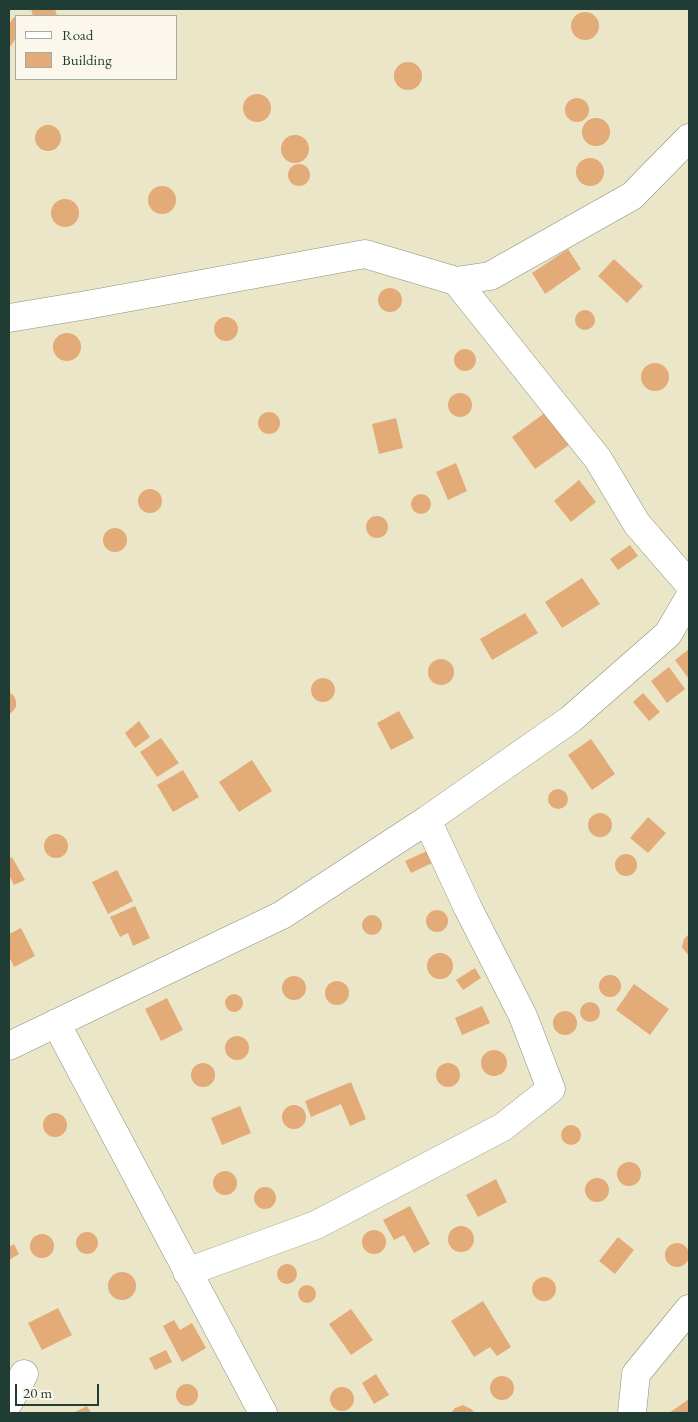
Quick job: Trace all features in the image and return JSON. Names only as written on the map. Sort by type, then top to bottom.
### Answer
[{"type":"street","points":[[9,318],[365,254],[456,281],[490,276],[632,196],[689,138]]},
{"type":"street","points":[[456,281],[598,459],[637,524],[689,584]]},
{"type":"street","points":[[9,1046],[282,915],[427,820],[572,719],[668,634],[689,598]]},
{"type":"street","points":[[187,1272],[316,1225],[503,1127],[551,1089],[522,1016],[427,820]]},
{"type":"street","points":[[56,1023],[263,1413]]},
{"type":"street","points":[[632,1413],[636,1374],[689,1309]]},
{"type":"street","points":[[9,1402],[24,1374]]},
{"type":"building","points":[[31,9],[55,9],[57,15],[33,15]]},
{"type":"building","points":[[585,12],[595,16],[599,26],[595,36],[585,40],[575,36],[571,26],[575,16]]},
{"type":"building","points":[[14,17],[15,39],[9,48],[9,24]]},
{"type":"building","points":[[408,62],[418,66],[422,76],[418,86],[408,90],[398,86],[394,76],[398,66]]},
{"type":"building","points":[[257,94],[267,98],[271,108],[267,118],[257,122],[247,118],[243,108],[247,98]]},
{"type":"building","points":[[577,98],[586,101],[589,110],[586,119],[577,122],[568,119],[565,110],[568,101]]},
{"type":"building","points":[[596,118],[606,122],[610,132],[606,142],[596,146],[586,142],[582,132],[586,122]]},
{"type":"building","points":[[48,125],[57,129],[61,138],[57,147],[48,151],[39,147],[35,138],[39,129]]},
{"type":"building","points":[[295,135],[305,139],[309,149],[305,159],[295,163],[285,159],[281,149],[285,139]]},
{"type":"building","points":[[590,158],[600,162],[604,172],[600,182],[590,186],[580,182],[576,172],[580,162]]},
{"type":"building","points":[[295,164],[303,164],[310,171],[310,179],[303,186],[295,186],[288,179],[288,171]]},
{"type":"building","points":[[162,186],[172,190],[176,200],[172,210],[162,214],[152,210],[148,200],[152,190]]},
{"type":"building","points":[[65,199],[75,203],[79,213],[75,223],[65,227],[55,223],[51,213],[55,203]]},
{"type":"building","points":[[568,249],[581,269],[545,294],[532,273]]},
{"type":"building","points":[[614,259],[643,286],[627,303],[598,276]]},
{"type":"building","points":[[390,288],[399,291],[402,300],[399,309],[390,312],[381,309],[378,300],[381,291]]},
{"type":"building","points":[[585,310],[592,313],[595,320],[592,327],[585,330],[578,327],[575,320],[578,313]]},
{"type":"building","points":[[226,317],[234,321],[238,329],[234,337],[226,341],[218,337],[214,329],[218,321]]},
{"type":"building","points":[[67,333],[77,337],[81,347],[77,357],[67,361],[57,357],[53,347],[57,337]]},
{"type":"building","points":[[465,349],[473,352],[476,360],[473,368],[465,371],[457,368],[454,360],[457,352]]},
{"type":"building","points":[[655,363],[665,367],[669,377],[665,387],[655,391],[645,387],[641,377],[645,367]]},
{"type":"building","points":[[460,393],[465,394],[471,400],[471,410],[465,416],[460,417],[455,416],[449,410],[448,405],[449,400],[455,394]]},
{"type":"building","points":[[269,412],[277,415],[280,423],[277,431],[269,434],[261,431],[258,423],[261,415]]},
{"type":"building","points":[[546,412],[569,445],[535,469],[512,437]]},
{"type":"building","points":[[396,418],[403,448],[379,454],[372,424]]},
{"type":"building","points":[[456,463],[467,491],[448,500],[436,472]]},
{"type":"building","points":[[579,480],[596,502],[571,522],[554,501]]},
{"type":"building","points":[[150,489],[158,493],[162,501],[158,509],[150,513],[142,509],[138,501],[142,493]]},
{"type":"building","points":[[421,494],[428,497],[431,504],[428,511],[421,514],[414,511],[411,504],[414,497]]},
{"type":"building","points":[[377,516],[385,519],[388,527],[385,535],[377,538],[369,535],[366,527],[369,519]]},
{"type":"building","points":[[115,528],[123,532],[127,540],[123,548],[115,552],[107,548],[103,540],[107,532]]},
{"type":"building","points":[[630,545],[638,556],[618,570],[610,559]]},
{"type":"building","points":[[582,578],[600,604],[562,628],[545,602]]},
{"type":"building","points":[[525,613],[538,633],[492,660],[480,639]]},
{"type":"building","points":[[689,649],[689,679],[675,660]]},
{"type":"building","points":[[441,659],[450,663],[454,672],[450,681],[441,685],[432,681],[428,672],[432,663]]},
{"type":"building","points":[[669,667],[685,689],[667,703],[651,681]]},
{"type":"building","points":[[323,678],[331,682],[335,690],[331,698],[323,702],[315,698],[311,690],[315,682]]},
{"type":"building","points":[[9,692],[14,696],[16,707],[9,714]]},
{"type":"building","points":[[643,693],[660,712],[649,721],[633,702]]},
{"type":"building","points":[[399,711],[414,738],[391,750],[377,723]]},
{"type":"building","points":[[139,721],[150,737],[135,748],[125,733]]},
{"type":"building","points":[[161,738],[179,763],[157,777],[140,752]]},
{"type":"building","points":[[591,739],[615,774],[592,790],[568,755]]},
{"type":"building","points":[[252,760],[272,791],[239,812],[219,782]]},
{"type":"building","points":[[183,770],[199,797],[173,812],[157,785]]},
{"type":"building","points":[[554,789],[562,789],[568,795],[568,803],[562,809],[554,809],[548,803],[548,795]]},
{"type":"building","points":[[600,813],[609,816],[612,825],[609,834],[600,837],[591,834],[588,825],[591,816]]},
{"type":"building","points":[[648,817],[666,833],[648,853],[630,838]]},
{"type":"building","points":[[56,834],[64,838],[68,846],[64,854],[56,858],[48,854],[44,846],[48,838]]},
{"type":"building","points":[[427,851],[432,863],[411,873],[405,861]]},
{"type":"building","points":[[626,854],[634,857],[637,865],[634,873],[626,876],[618,873],[615,865],[618,857]]},
{"type":"building","points":[[12,857],[25,880],[14,885],[9,875],[9,859]]},
{"type":"building","points":[[117,870],[133,901],[108,914],[92,882]]},
{"type":"building","points":[[135,906],[150,938],[133,946],[128,933],[120,937],[110,917]]},
{"type":"building","points":[[437,910],[447,917],[448,921],[441,931],[437,932],[427,925],[426,921],[433,911]]},
{"type":"building","points":[[368,915],[376,915],[382,921],[382,929],[376,935],[368,935],[362,929],[362,921]]},
{"type":"building","points":[[21,928],[35,956],[14,967],[9,956],[9,934]]},
{"type":"building","points":[[689,934],[689,956],[682,947],[684,939]]},
{"type":"building","points":[[440,953],[449,957],[453,966],[449,975],[440,979],[431,975],[427,966],[431,957]]},
{"type":"building","points":[[475,968],[481,978],[463,990],[456,980]]},
{"type":"building","points":[[610,975],[618,978],[621,986],[618,994],[610,997],[602,994],[599,986],[602,978]]},
{"type":"building","points":[[294,976],[299,977],[305,983],[305,993],[299,999],[294,1000],[289,999],[283,993],[282,988],[283,983],[289,977]]},
{"type":"building","points":[[332,981],[342,981],[349,988],[349,998],[342,1005],[332,1005],[325,998],[325,988]]},
{"type":"building","points":[[634,984],[669,1009],[650,1035],[616,1010]]},
{"type":"building","points":[[230,994],[238,994],[243,999],[241,1010],[230,1012],[225,1007],[225,999]]},
{"type":"building","points":[[167,998],[183,1030],[161,1041],[145,1009]]},
{"type":"building","points":[[586,1002],[594,1002],[600,1008],[600,1016],[594,1022],[586,1022],[580,1016],[580,1008]]},
{"type":"building","points":[[482,1006],[490,1023],[462,1035],[455,1018]]},
{"type":"building","points":[[565,1011],[574,1014],[577,1023],[574,1032],[565,1035],[556,1032],[553,1023],[556,1014]]},
{"type":"building","points":[[237,1036],[245,1040],[249,1048],[245,1056],[237,1060],[229,1056],[225,1048],[229,1040]]},
{"type":"building","points":[[494,1050],[503,1054],[507,1063],[503,1072],[494,1076],[485,1072],[481,1063],[485,1054]]},
{"type":"building","points":[[203,1063],[212,1066],[215,1075],[212,1084],[203,1087],[194,1084],[191,1075],[194,1066]]},
{"type":"building","points":[[448,1063],[457,1066],[460,1075],[457,1084],[448,1087],[439,1084],[436,1075],[439,1066]]},
{"type":"building","points":[[351,1082],[366,1119],[350,1126],[341,1104],[311,1117],[305,1101]]},
{"type":"building","points":[[294,1105],[303,1108],[306,1117],[303,1126],[294,1129],[285,1126],[282,1117],[285,1108]]},
{"type":"building","points":[[240,1106],[251,1133],[222,1145],[211,1118]]},
{"type":"building","points":[[55,1113],[64,1116],[67,1125],[64,1134],[55,1137],[46,1134],[43,1125],[46,1116]]},
{"type":"building","points":[[571,1125],[578,1128],[581,1135],[578,1142],[571,1145],[564,1142],[561,1135],[564,1128]]},
{"type":"building","points":[[629,1162],[638,1165],[641,1174],[638,1183],[629,1186],[620,1183],[617,1174],[620,1165]]},
{"type":"building","points":[[225,1171],[234,1174],[237,1183],[234,1192],[225,1195],[216,1192],[213,1183],[216,1174]]},
{"type":"building","points":[[597,1178],[602,1179],[608,1185],[608,1195],[602,1201],[597,1202],[592,1201],[586,1195],[585,1190],[586,1185],[592,1179]]},
{"type":"building","points":[[496,1179],[507,1202],[478,1217],[466,1195]]},
{"type":"building","points":[[265,1187],[273,1190],[276,1198],[273,1206],[265,1209],[257,1206],[254,1198],[257,1190]]},
{"type":"building","points":[[410,1206],[430,1244],[414,1253],[404,1235],[394,1240],[383,1220]]},
{"type":"building","points":[[461,1226],[470,1230],[474,1239],[470,1248],[461,1252],[452,1248],[448,1239],[452,1230]]},
{"type":"building","points":[[374,1230],[383,1233],[386,1242],[383,1251],[374,1254],[365,1251],[362,1242],[365,1233]]},
{"type":"building","points":[[87,1232],[95,1235],[98,1243],[95,1251],[87,1254],[79,1251],[76,1243],[79,1235]]},
{"type":"building","points":[[42,1234],[51,1237],[54,1246],[51,1255],[42,1258],[33,1255],[30,1246],[33,1237]]},
{"type":"building","points":[[618,1237],[634,1250],[615,1274],[599,1261]]},
{"type":"building","points":[[672,1243],[682,1243],[689,1250],[689,1260],[682,1267],[672,1267],[665,1260],[665,1250]]},
{"type":"building","points":[[14,1244],[19,1254],[9,1260],[9,1247]]},
{"type":"building","points":[[287,1264],[294,1267],[297,1274],[294,1281],[287,1284],[280,1281],[277,1274],[280,1267]]},
{"type":"building","points":[[122,1272],[132,1276],[136,1286],[132,1296],[122,1300],[112,1296],[108,1286],[112,1276]]},
{"type":"building","points":[[544,1277],[552,1281],[556,1289],[552,1297],[544,1301],[536,1297],[532,1289],[536,1281]]},
{"type":"building","points":[[307,1285],[313,1288],[316,1294],[313,1300],[307,1303],[301,1300],[298,1294],[301,1288]]},
{"type":"building","points":[[483,1301],[511,1347],[497,1356],[490,1347],[474,1357],[451,1321]]},
{"type":"building","points":[[58,1308],[72,1335],[42,1350],[28,1323]]},
{"type":"building","points":[[351,1309],[373,1340],[351,1355],[329,1324]]},
{"type":"building","points":[[174,1320],[180,1330],[192,1323],[206,1348],[182,1362],[163,1326]]},
{"type":"building","points":[[166,1350],[172,1362],[155,1370],[149,1358]]},
{"type":"building","points":[[376,1374],[389,1395],[374,1404],[362,1383]]},
{"type":"building","points":[[502,1376],[511,1379],[514,1388],[511,1397],[502,1400],[493,1397],[490,1388],[493,1379]]},
{"type":"building","points":[[187,1384],[197,1391],[198,1395],[191,1405],[187,1406],[177,1399],[176,1395],[183,1385]]},
{"type":"building","points":[[342,1387],[347,1388],[353,1394],[353,1404],[347,1410],[342,1411],[337,1410],[331,1404],[330,1399],[331,1394],[337,1388]]},
{"type":"building","points":[[689,1399],[689,1413],[669,1413]]},
{"type":"building","points":[[463,1405],[475,1413],[451,1413],[455,1408]]},
{"type":"building","points":[[87,1406],[91,1413],[73,1413]]}]
